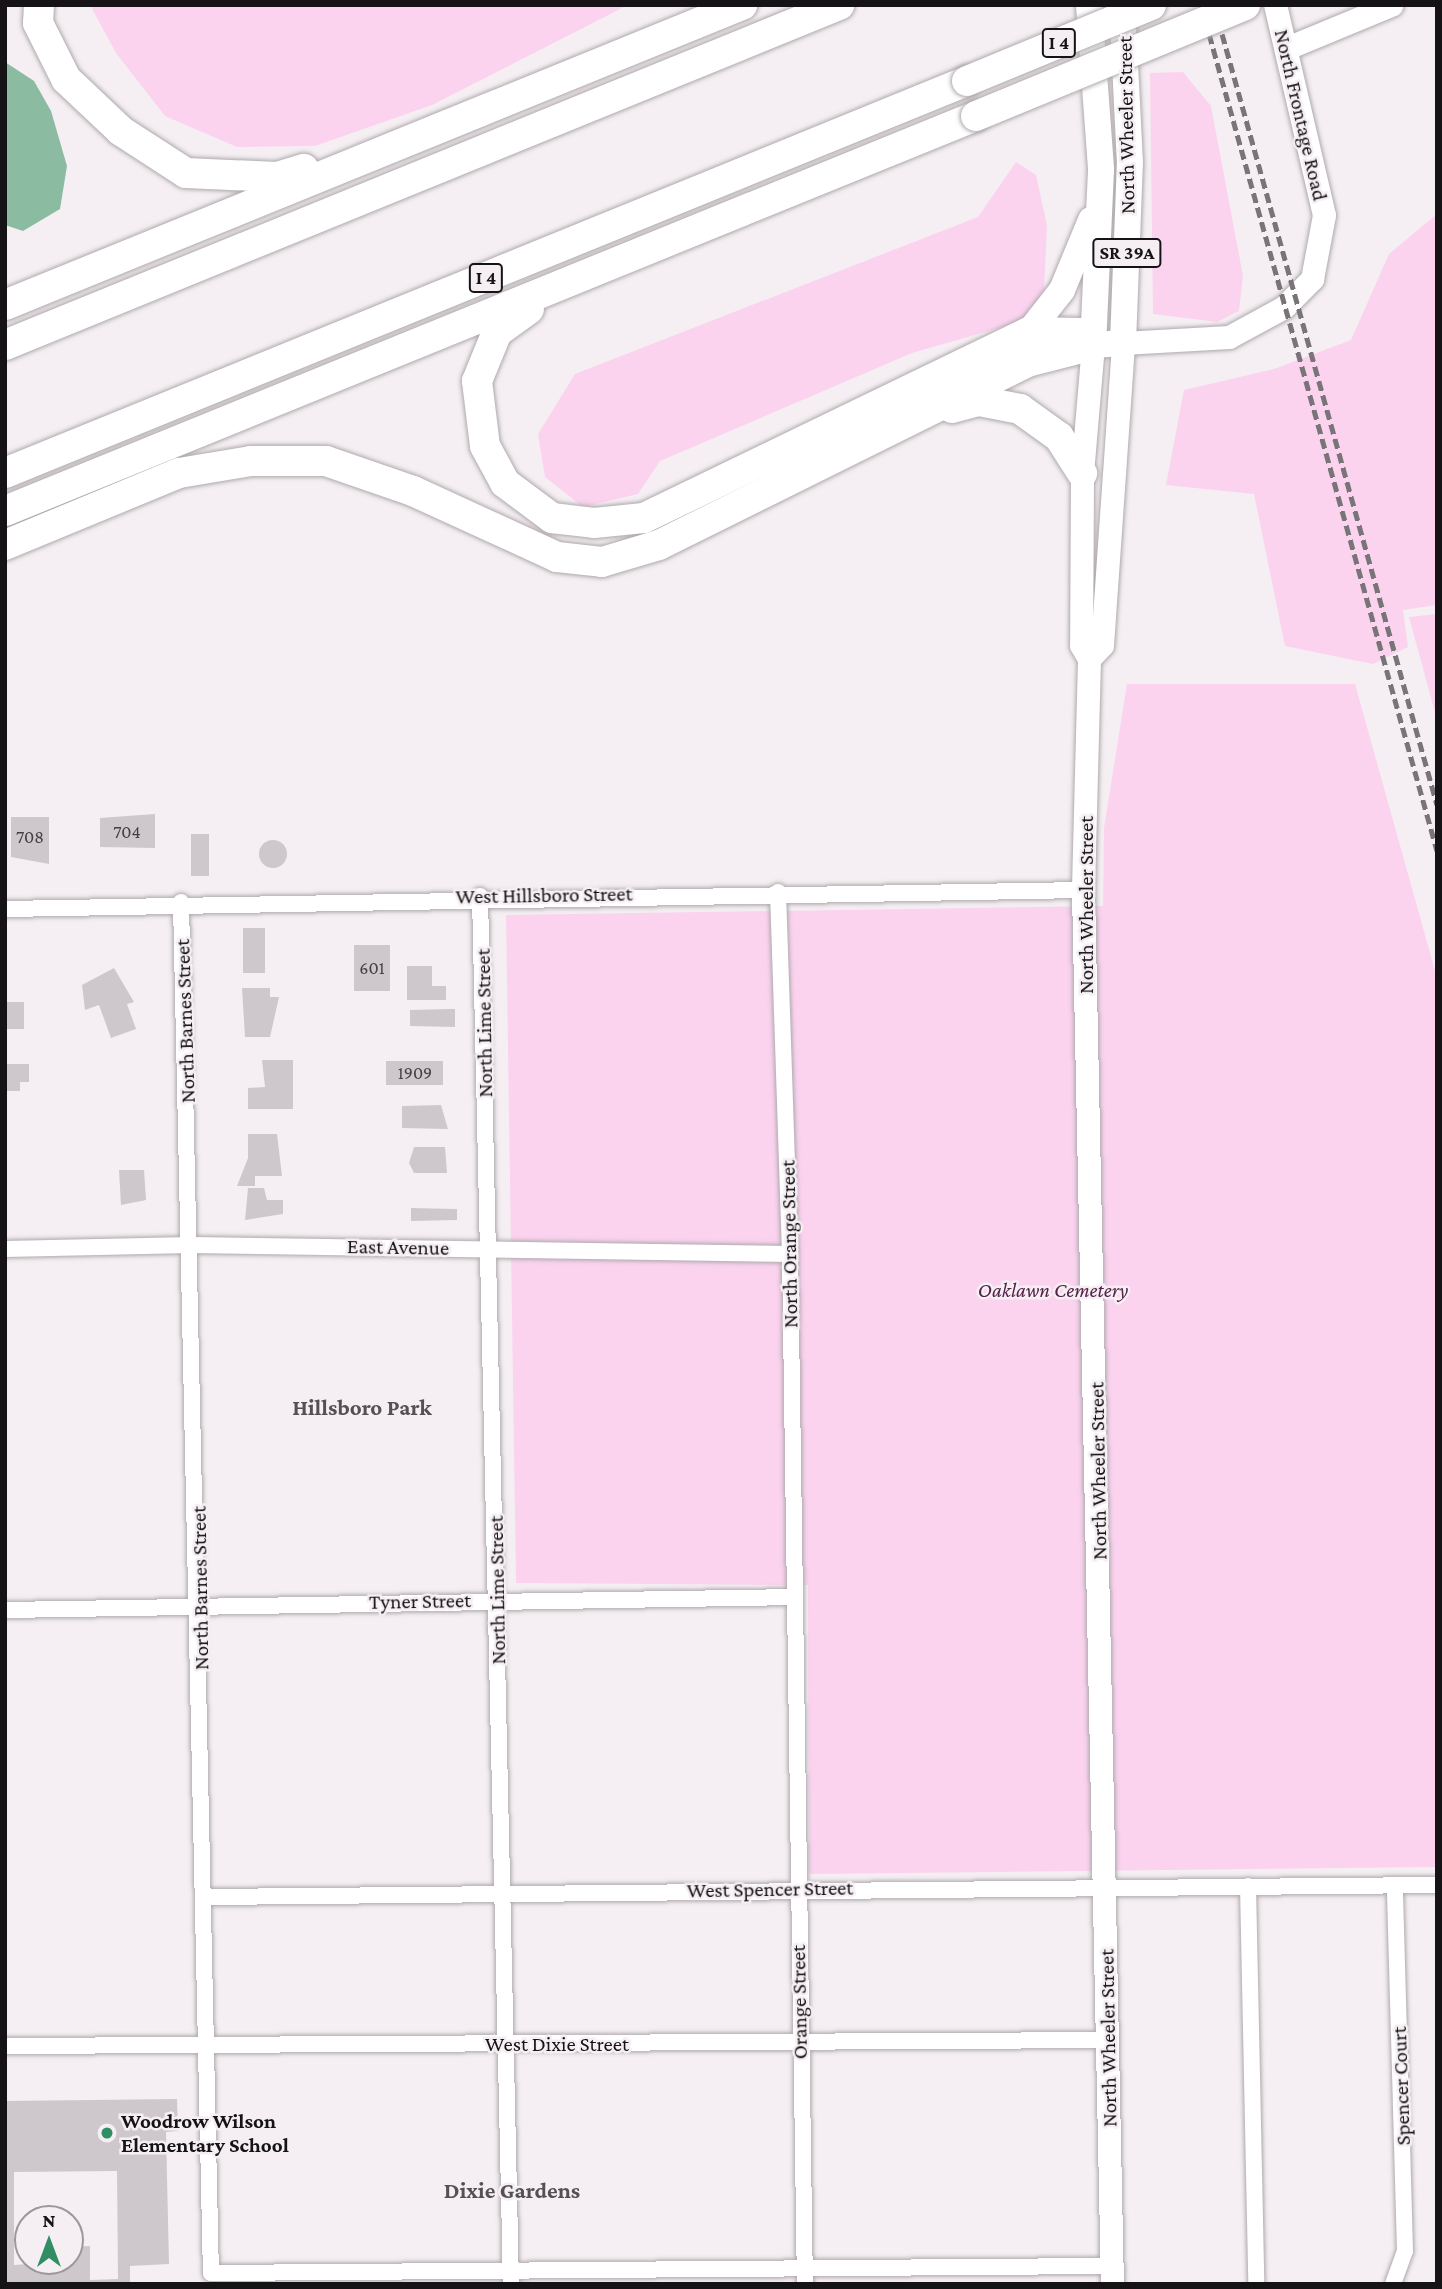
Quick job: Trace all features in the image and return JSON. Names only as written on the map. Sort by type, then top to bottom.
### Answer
[{"type":"highway","points":[[39,5],[38,23],[66,79],[121,131],[186,173],[277,177],[442,128]]},
{"type":"highway","points":[[5,305],[742,5]]},
{"type":"highway","points":[[5,345],[839,5]]},
{"type":"highway","name":"I 4","points":[[5,473],[1151,5]]},
{"type":"highway","points":[[5,511],[1245,5]]},
{"type":"highway","points":[[562,284],[497,332],[477,382],[485,446],[505,483],[552,518],[594,523],[644,518],[1029,332],[1081,333],[1093,345]]},
{"type":"highway","points":[[5,545],[179,473],[251,461],[326,461],[413,491],[557,557],[602,562],[659,545],[1027,362],[1093,345]]},
{"type":"highway","points":[[917,415],[979,401],[1020,409],[1059,437],[1082,473]]},
{"type":"main road","name":"North Wheeler Street","points":[[1088,5],[1101,188],[1093,345],[1082,473],[1081,645],[1089,659],[1083,890],[1106,1888],[1112,2275]]},
{"type":"main road","name":"North Wheeler Street","points":[[1089,659],[1102,645],[1123,343],[1130,163],[1122,5]]},
{"type":"main road","name":"North Frontage Road","points":[[1093,345],[1229,337],[1284,307],[1312,279],[1324,215],[1275,5]]},
{"type":"main road","points":[[1287,48],[1391,5]]},
{"type":"main road","points":[[1029,332],[1049,313],[1073,268],[1101,188]]},
{"type":"street","name":"West Hillsboro Street","points":[[5,909],[181,902],[480,896],[1083,890]]},
{"type":"street","name":"North Orange Street","points":[[778,892],[790,1254],[794,1597]]},
{"type":"street","name":"North Lime Street","points":[[480,896],[498,1601],[510,2276]]},
{"type":"street","name":"North Barnes Street","points":[[181,902],[207,1897],[211,2273],[510,2276]]},
{"type":"street","name":"East Avenue","points":[[5,1249],[191,1245],[489,1247],[790,1254]]},
{"type":"street","name":"Tyner Street","points":[[5,1610],[200,1603],[794,1597]]},
{"type":"street","name":"Orange Street","points":[[794,1597],[796,1888],[805,2276]]},
{"type":"street","name":"Spencer Court","points":[[1393,2284],[1405,2251],[1395,1885]]},
{"type":"street","name":"West Spencer Street","points":[[207,1897],[796,1888],[1437,1885]]},
{"type":"street","points":[[1248,1886],[1256,2284]]},
{"type":"street","name":"West Dixie Street","points":[[5,2046],[1108,2039]]},
{"type":"street","points":[[510,2276],[1112,2275]]},
{"type":"green space","points":[[90,5],[628,5],[432,105],[315,146],[237,147],[165,116],[116,53]]},
{"type":"green space","points":[[1183,72],[1211,106],[1243,276],[1239,311],[1217,322],[1153,314],[1150,73]]},
{"type":"green space","points":[[1016,162],[1036,175],[1047,225],[1044,292],[1020,322],[912,353],[660,461],[638,494],[583,507],[545,477],[538,434],[575,374],[978,217]]},
{"type":"green space","points":[[1437,214],[1437,605],[1403,610],[1408,647],[1373,664],[1285,646],[1254,494],[1166,485],[1184,390],[1274,369],[1351,340],[1389,254]]},
{"type":"green space","points":[[1437,614],[1437,720],[1409,617]]},
{"type":"green space","name":"Oaklawn Cemetery","points":[[1127,684],[1355,684],[1437,978],[1437,1867],[809,1874],[808,1585],[516,1583],[506,915],[1103,906],[1104,828]]},
{"type":"shaded area","points":[[5,62],[34,81],[51,111],[67,166],[60,209],[23,231],[5,225]]},
{"type":"building","points":[[155,814],[155,848],[100,847],[100,818]]},
{"type":"building","points":[[11,817],[49,817],[49,864],[11,857]]},
{"type":"building","points":[[191,834],[209,834],[209,876],[191,876]]},
{"type":"building","points":[[273,840],[283,844],[287,854],[283,864],[273,868],[263,864],[259,854],[263,844]]},
{"type":"building","points":[[243,928],[265,928],[265,973],[243,973]]},
{"type":"building","points":[[354,945],[390,945],[390,991],[354,991]]},
{"type":"building","points":[[407,966],[432,966],[432,986],[446,986],[446,1000],[407,1000]]},
{"type":"building","points":[[114,968],[134,1002],[127,1004],[136,1029],[111,1038],[99,1005],[85,1010],[82,985]]},
{"type":"building","points":[[242,988],[270,988],[270,997],[279,997],[270,1037],[245,1037]]},
{"type":"building","points":[[5,1002],[24,1002],[24,1029],[5,1029]]},
{"type":"building","points":[[455,1009],[455,1027],[410,1026],[410,1010]]},
{"type":"building","points":[[262,1060],[293,1060],[293,1109],[248,1109],[248,1088],[265,1087]]},
{"type":"building","points":[[386,1061],[443,1061],[443,1085],[386,1085]]},
{"type":"building","points":[[5,1064],[29,1064],[29,1082],[20,1082],[20,1091],[5,1091]]},
{"type":"building","points":[[441,1105],[448,1129],[402,1128],[402,1106]]},
{"type":"building","points":[[248,1134],[277,1134],[282,1176],[255,1176],[255,1186],[237,1186],[248,1158]]},
{"type":"building","points":[[414,1147],[445,1147],[447,1173],[414,1173],[409,1163]]},
{"type":"building","points":[[119,1170],[144,1170],[146,1200],[121,1205]]},
{"type":"building","points":[[248,1188],[264,1188],[267,1200],[283,1200],[283,1214],[245,1220]]},
{"type":"building","points":[[411,1208],[457,1209],[457,1220],[411,1221]]},
{"type":"building","points":[[177,2099],[178,2131],[166,2132],[169,2264],[130,2266],[130,2284],[5,2284],[5,2101]]},
{"type":"railway","points":[[1201,5],[1437,851]]},
{"type":"railway","points":[[1214,5],[1437,805]]},
{"type":"place","name":"Woodrow Wilson Elementary School","points":[[107,2133]]},
{"type":"district","name":"Hillsboro Park","points":[[362,1407]]},
{"type":"district","name":"Dixie Gardens","points":[[512,2190]]}]
